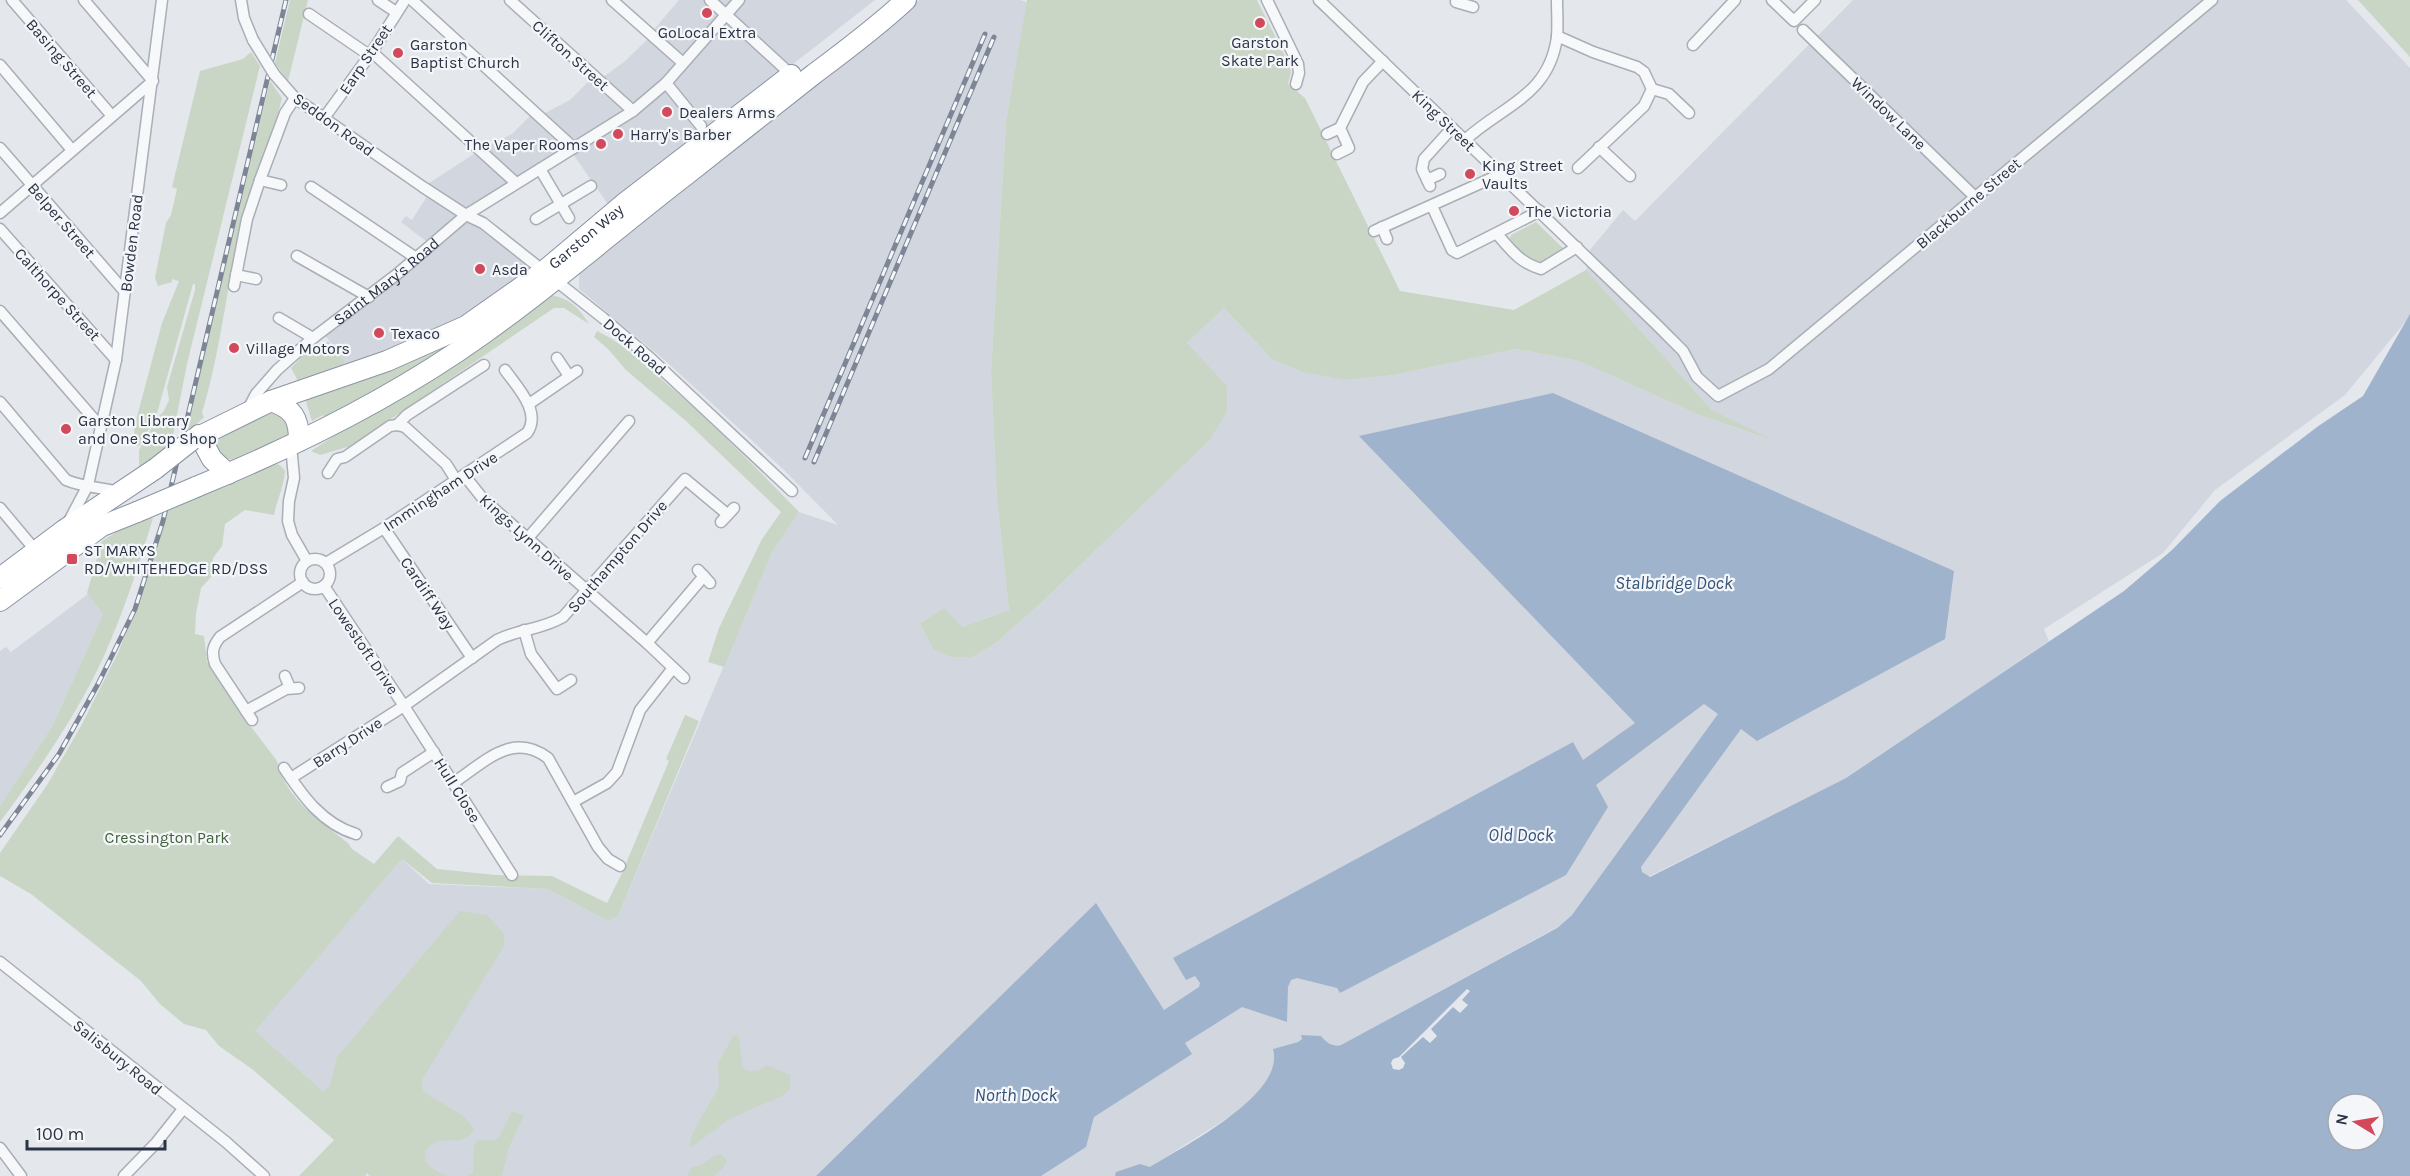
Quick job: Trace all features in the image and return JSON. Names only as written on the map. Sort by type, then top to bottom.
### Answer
[{"type":"highway","name":"Garston Way","points":[[295,443],[426,372],[483,335],[626,202],[889,0]]},
{"type":"highway","name":"Garston Way","points":[[247,412],[271,401],[387,360],[466,326],[549,275],[654,199],[906,0]]},
{"type":"highway","points":[[0,601],[102,526],[228,474],[295,443],[299,425],[292,412],[271,401]]},
{"type":"highway","points":[[0,578],[64,530],[155,469],[196,437],[247,412]]},
{"type":"highway","points":[[196,437],[212,459],[228,474]]},
{"type":"street","name":"Basing Street","points":[[12,0],[112,116]]},
{"type":"street","points":[[0,213],[153,81],[84,0]]},
{"type":"street","name":"Bowden Road","points":[[64,530],[88,485],[116,360],[162,0]]},
{"type":"street","name":"Seddon Road","points":[[241,0],[244,18],[253,40],[274,74],[295,98],[466,215]]},
{"type":"street","points":[[378,0],[396,12]]},
{"type":"street","name":"Earp Street","points":[[324,118],[405,0]]},
{"type":"street","points":[[412,0],[574,148]]},
{"type":"street","name":"Clifton Street","points":[[510,0],[633,111]]},
{"type":"street","points":[[612,0],[682,63]]},
{"type":"street","points":[[710,0],[784,68]]},
{"type":"street","name":"Saint Mary's Road","points":[[247,412],[256,394],[277,369],[313,338],[369,297],[466,215],[633,111],[666,82],[739,0]]},
{"type":"street","points":[[1267,0],[1298,64],[1299,73],[1296,84]]},
{"type":"street","name":"King Street","points":[[1318,0],[1683,351],[1697,377],[1718,396]]},
{"type":"street","points":[[1465,140],[1475,130],[1529,94],[1544,78],[1552,61],[1557,36],[1557,0]]},
{"type":"street","points":[[1693,45],[1735,0]]},
{"type":"street","points":[[1772,0],[1794,21],[1815,0]]},
{"type":"street","name":"Blackburne Street","points":[[1718,396],[1769,369],[2212,0]]},
{"type":"street","points":[[1455,4],[1473,7]]},
{"type":"street","points":[[309,14],[370,53],[516,183]]},
{"type":"street","name":"Window Lane","points":[[1803,30],[1975,197]]},
{"type":"street","points":[[1557,36],[1593,52],[1637,67],[1644,72],[1652,89],[1669,94],[1689,114]]},
{"type":"street","points":[[1327,134],[1340,128],[1363,82],[1383,61]]},
{"type":"street","points":[[0,65],[72,150]]},
{"type":"street","points":[[666,82],[701,126]]},
{"type":"street","points":[[1578,168],[1644,106],[1652,89]]},
{"type":"street","points":[[256,279],[235,281],[247,219],[285,113],[295,98]]},
{"type":"street","points":[[1337,154],[1349,148],[1340,128]]},
{"type":"street","points":[[1440,174],[1429,183],[1422,169],[1424,159],[1452,128]]},
{"type":"street","points":[[1599,147],[1630,176]]},
{"type":"street","name":"Belper Street","points":[[0,148],[125,292]]},
{"type":"street","points":[[540,169],[569,218]]},
{"type":"street","points":[[1387,239],[1378,229],[1501,174]]},
{"type":"street","points":[[260,180],[281,185]]},
{"type":"street","points":[[536,219],[591,186]]},
{"type":"street","points":[[311,187],[416,258]]},
{"type":"street","points":[[1432,206],[1452,250],[1457,253],[1540,211]]},
{"type":"street","name":"Dock Road","points":[[466,215],[483,223],[649,357],[792,491]]},
{"type":"street","name":"Calthorpe Street","points":[[0,229],[116,360]]},
{"type":"street","points":[[1497,234],[1519,260],[1541,269],[1577,247]]},
{"type":"street","points":[[297,256],[369,297]]},
{"type":"street","points":[[0,311],[100,426]]},
{"type":"street","points":[[279,318],[313,338]]},
{"type":"street","points":[[505,370],[529,404],[573,373],[557,358]]},
{"type":"street","points":[[328,473],[334,457],[345,457],[390,426],[397,425],[407,415],[484,365]]},
{"type":"street","points":[[0,402],[66,480],[76,485],[88,485],[121,492]]},
{"type":"street","name":"Immingham Drive","points":[[326,563],[384,528],[526,433],[531,427],[532,414],[529,404]]},
{"type":"street","points":[[528,538],[629,421]]},
{"type":"street","name":"Kings Lynn Drive","points":[[397,425],[405,427],[684,678]]},
{"type":"street","points":[[295,443],[294,478],[288,521],[292,535],[307,561]]},
{"type":"street","name":"Southampton Drive","points":[[404,706],[505,636],[547,626],[563,617],[685,479],[727,515]]},
{"type":"street","points":[[0,508],[36,551]]},
{"type":"street","name":"Cardiff Way","points":[[384,528],[472,658]]},
{"type":"street","points":[[319,558],[326,563],[330,577],[324,586],[312,588],[303,582],[300,570],[307,561],[319,558]]},
{"type":"street","points":[[647,643],[704,576]]},
{"type":"street","points":[[285,676],[294,688],[266,698],[249,716],[215,664],[212,656],[213,646],[220,637],[303,582]]},
{"type":"street","name":"Lowestoft Drive","points":[[324,586],[404,706]]},
{"type":"street","points":[[524,630],[531,654],[557,689],[572,680]]},
{"type":"street","points":[[573,802],[607,783],[617,771],[640,710],[673,668]]},
{"type":"street","name":"Hull Close","points":[[404,706],[512,875]]},
{"type":"street","name":"Barry Drive","points":[[291,778],[404,706]]},
{"type":"street","points":[[453,783],[503,750],[517,746],[536,749],[548,758],[598,847],[608,859],[620,866]]},
{"type":"street","points":[[387,787],[400,781],[402,773],[434,752]]},
{"type":"street","points":[[284,768],[317,811],[338,826],[356,834]]},
{"type":"street","name":"Salisbury Road","points":[[0,962],[226,1142],[264,1176]]},
{"type":"street","points":[[127,1175],[183,1109]]},
{"type":"street","points":[[0,1148],[21,1176]]},
{"type":"shaded area","points":[[679,0],[875,0],[610,207],[570,150],[467,214],[537,265],[453,322],[353,366],[340,367],[345,362],[322,331],[431,245],[401,222],[406,216],[412,220],[424,201],[430,191],[423,187],[480,150],[512,134],[534,112],[539,116],[570,100],[594,76],[599,80],[624,62],[651,36],[650,34]]},
{"type":"shaded area","points":[[919,0],[1020,0],[1027,2],[1006,122],[991,372],[997,499],[1009,610],[962,627],[920,624],[933,649],[973,657],[996,643],[1042,602],[1209,441],[1187,343],[1224,308],[1272,359],[1347,380],[1394,375],[1516,349],[1579,361],[1699,415],[1766,438],[1712,410],[1586,270],[1590,250],[1623,210],[1635,221],[1853,0],[2346,0],[2410,68],[2410,316],[2345,395],[2215,490],[2163,553],[2044,629],[2049,641],[1846,778],[1572,915],[1556,928],[1341,1045],[1334,1046],[1301,1035],[1302,1039],[1298,1042],[1274,1049],[1276,1058],[1273,1071],[1243,1108],[1150,1167],[1117,1172],[1115,1176],[406,1176],[412,1168],[254,1031],[402,859],[429,884],[548,889],[608,921],[618,916],[772,552],[799,512],[838,525],[784,470],[668,363],[579,289],[579,273],[673,192]]},
{"type":"shaded area","points":[[88,594],[103,614],[53,725],[0,806],[0,651],[6,647],[11,652]]},
{"type":"green space","points":[[290,0],[308,0],[288,81],[275,63]]},
{"type":"green space","points":[[1027,0],[1257,0],[1288,62],[1291,72],[1288,84],[1305,98],[1400,291],[1514,310],[1586,270],[1712,410],[1772,440],[1699,415],[1579,361],[1516,349],[1394,375],[1347,380],[1303,372],[1272,359],[1224,308],[1187,343],[1227,386],[1227,411],[1209,441],[1042,602],[996,643],[973,657],[951,657],[933,649],[920,624],[944,608],[962,627],[1009,610],[997,499],[991,372],[1006,122]]},
{"type":"green space","points":[[2358,0],[2410,0],[2410,57]]},
{"type":"green space","points":[[251,52],[260,66],[187,364],[171,445],[139,470],[139,450],[169,400],[167,387],[195,290],[195,284],[193,284],[156,417],[139,446],[135,446],[134,428],[162,323],[179,281],[172,279],[172,282],[158,286],[155,278],[166,223],[171,215],[177,189],[172,187],[200,71],[243,59]]},
{"type":"green space","points":[[270,81],[282,98],[267,151],[242,220],[214,365],[202,413],[204,417],[185,435]]},
{"type":"green space","points":[[1536,222],[1564,249],[1538,264],[1522,257],[1511,246],[1513,244],[1510,238],[1511,235]]},
{"type":"green space","points":[[549,295],[573,304],[589,324],[564,308],[554,308],[351,446],[320,455],[311,451]]},
{"type":"green space","points":[[597,331],[630,352],[678,394],[731,443],[799,512],[772,552],[724,667],[708,662],[719,628],[762,539],[781,512],[686,421],[626,370],[594,337]]},
{"type":"green space","points":[[472,336],[327,421],[323,415],[312,421],[304,395],[452,341]]},
{"type":"green space","points":[[328,341],[345,362],[336,371],[299,383],[291,368],[314,344],[324,345]]},
{"type":"green space","points":[[269,412],[277,412],[291,425],[289,441],[234,460],[222,458],[214,444],[218,435]]},
{"type":"green space","name":"Cressington Park","points":[[271,463],[280,465],[285,471],[274,515],[245,510],[225,524],[222,546],[213,558],[211,577],[201,588],[195,634],[204,636],[207,662],[237,708],[277,761],[287,786],[295,797],[352,849],[374,864],[398,836],[437,869],[496,875],[552,876],[607,903],[669,761],[666,759],[685,715],[699,721],[618,916],[608,921],[548,889],[432,883],[402,859],[255,1031],[323,1091],[330,1086],[337,1057],[460,911],[487,915],[504,934],[504,946],[422,1080],[423,1091],[459,1113],[474,1130],[465,1138],[432,1144],[425,1152],[427,1163],[447,1176],[370,1176],[366,1173],[366,1176],[299,1176],[334,1140],[252,1069],[219,1046],[206,1030],[184,1024],[160,1004],[141,981],[31,894],[0,876],[0,853],[47,785],[81,726],[118,653],[152,565],[168,509]]},
{"type":"green space","points":[[153,518],[125,605],[93,678],[56,741],[0,822],[0,806],[53,725],[103,614],[87,593],[102,541],[134,521]]},
{"type":"green space","points":[[739,1035],[742,1064],[745,1070],[757,1071],[766,1065],[790,1075],[790,1090],[780,1097],[731,1118],[690,1148],[695,1128],[719,1087],[718,1064],[733,1036]]},
{"type":"green space","points":[[512,1111],[524,1115],[509,1147],[502,1176],[467,1176],[473,1172],[474,1146],[477,1140],[499,1138]]},
{"type":"green space","points":[[715,1155],[722,1155],[727,1160],[724,1167],[714,1176],[687,1176],[691,1168],[704,1164]]},
{"type":"water","points":[[2410,314],[2410,1176],[1115,1176],[1116,1172],[1140,1164],[1150,1167],[1229,1117],[1264,1084],[1273,1066],[1273,1049],[1298,1042],[1302,1039],[1301,1035],[1321,1036],[1330,1044],[1341,1045],[1557,928],[1572,915],[1718,714],[1704,704],[1596,785],[1608,807],[1566,875],[1340,993],[1337,988],[1297,978],[1291,980],[1288,987],[1287,1022],[1242,1007],[1185,1043],[1192,1054],[1094,1117],[1086,1147],[1041,1176],[816,1176],[1096,903],[1164,1010],[1199,987],[1200,983],[1195,976],[1186,980],[1173,958],[1573,742],[1583,760],[1635,723],[1359,436],[1553,393],[1954,571],[1945,639],[1757,741],[1741,729],[1641,867],[1642,872],[1650,877],[1846,778],[2124,591],[2172,550],[2220,501],[2317,427],[2363,396]]},
{"type":"pier","points":[[1467,989],[1470,991],[1462,1000],[1468,1005],[1460,1013],[1453,1007],[1431,1029],[1437,1036],[1430,1043],[1423,1037],[1401,1057],[1405,1063],[1403,1068],[1393,1069],[1391,1063],[1393,1059],[1399,1057]]},
{"type":"railway","points":[[0,835],[59,754],[98,684],[135,609],[163,521],[286,0]]},
{"type":"railway","points":[[805,458],[985,34]]},
{"type":"railway","points":[[814,462],[994,37]]},
{"type":"place","name":"GoLocal Extra","points":[[707,13]]},
{"type":"place","name":"Garston Skate Park","points":[[1260,23]]},
{"type":"place","name":"Garston Baptist Church","points":[[398,53]]},
{"type":"place","name":"Dealers Arms","points":[[667,112]]},
{"type":"place","name":"Harry's Barber","points":[[618,134]]},
{"type":"place","name":"The Vaper Rooms","points":[[601,144]]},
{"type":"place","name":"King Street Vaults","points":[[1470,174]]},
{"type":"place","name":"The Victoria","points":[[1514,211]]},
{"type":"place","name":"Asda","points":[[480,269]]},
{"type":"place","name":"Texaco","points":[[379,333]]},
{"type":"place","name":"Village Motors","points":[[234,348]]},
{"type":"place","name":"Garston Library and One Stop Shop","points":[[66,429]]},
{"type":"place","name":"ST MARYS RD/WHITEHEDGE RD/DSS","points":[[72,559]]},
{"type":"water label","name":"Stalbridge Dock","points":[[1674,583]]},
{"type":"water label","name":"Old Dock","points":[[1521,835]]},
{"type":"water label","name":"North Dock","points":[[1016,1095]]}]
